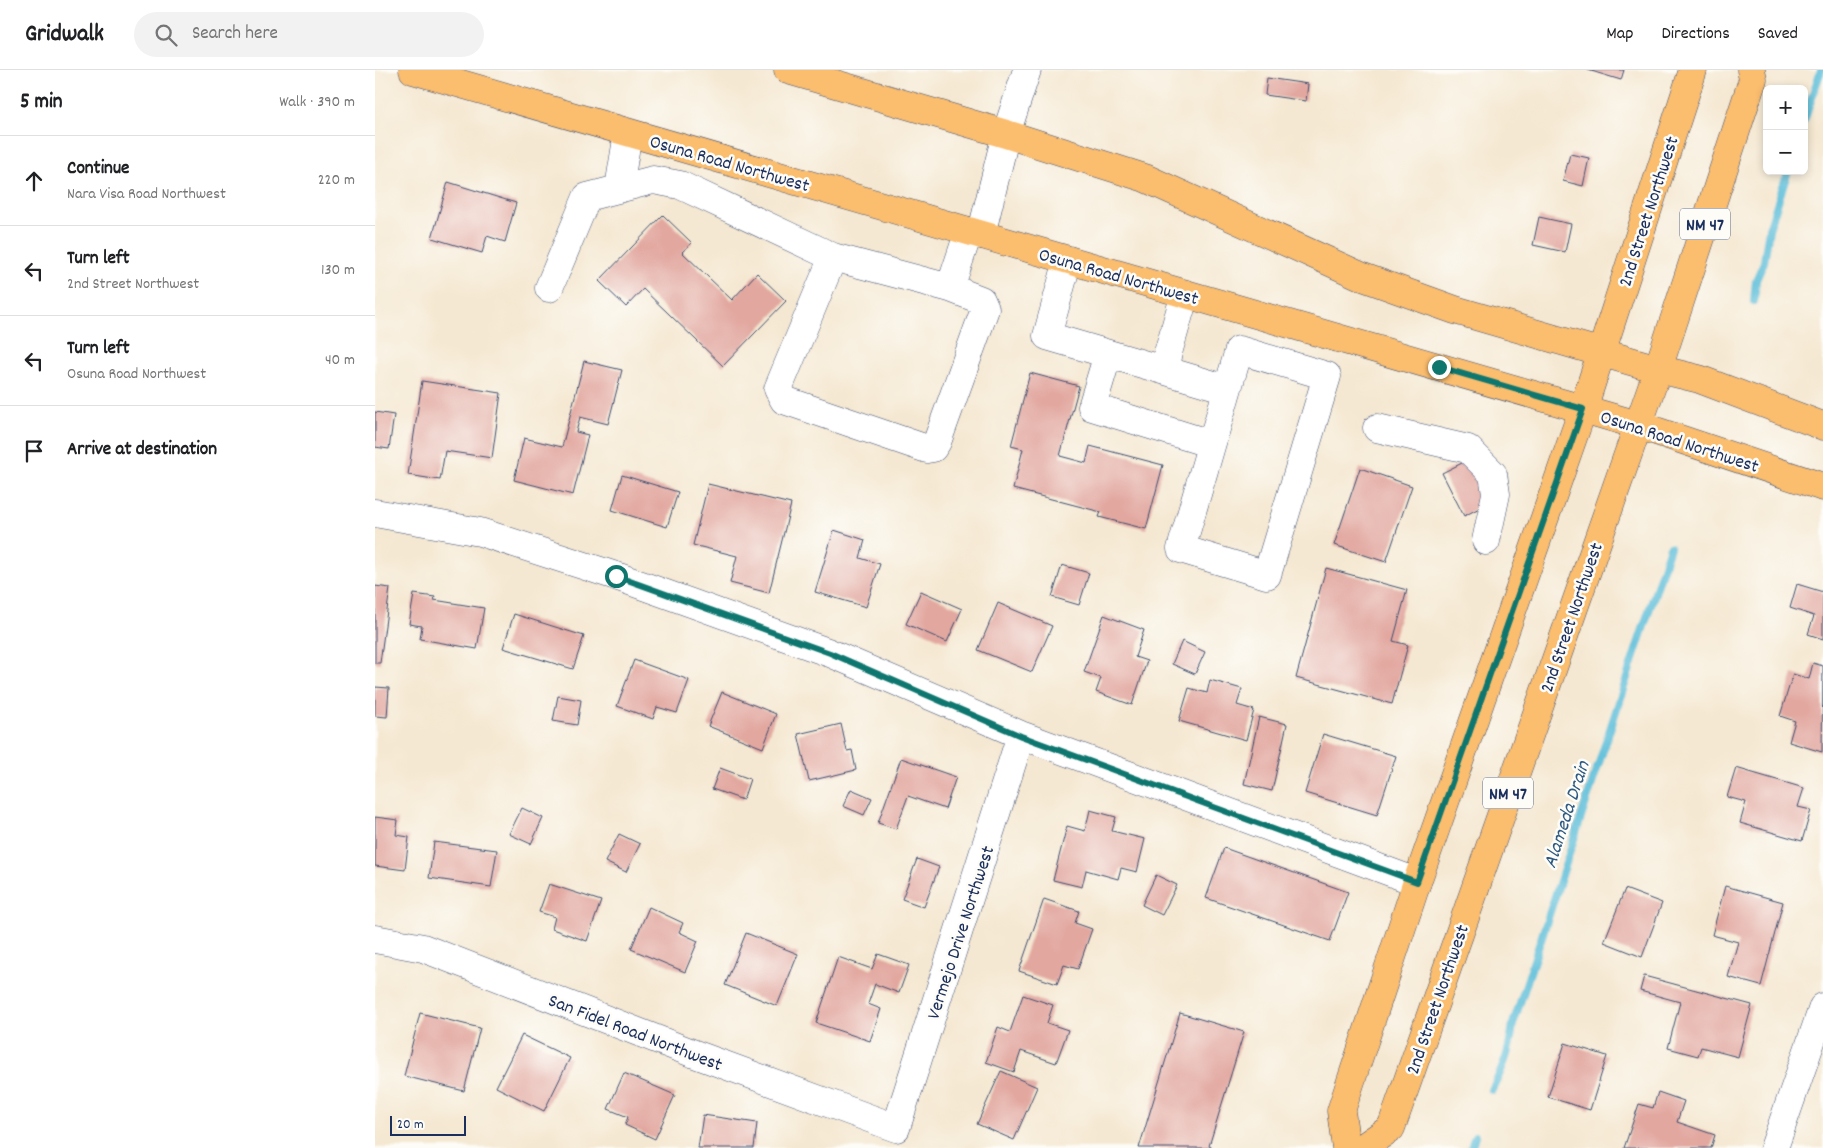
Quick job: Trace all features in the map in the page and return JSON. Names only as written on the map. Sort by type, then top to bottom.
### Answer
[{"type":"main road","name":"Osuna Road Northwest","points":[[413,70],[1638,425],[1823,487]]},
{"type":"main road","points":[[788,70],[1006,134],[1145,178],[1363,277],[1455,310],[1658,369],[1699,379],[1823,426]]},
{"type":"main road","name":"2nd Street Northwest","points":[[1346,1148],[1341,1111],[1417,882],[1583,409],[1693,70]]},
{"type":"main road","name":"2nd Street Northwest","points":[[1362,1148],[1391,1128],[1658,369],[1753,79],[1751,70]]},
{"type":"street","points":[[950,288],[975,233],[1027,70]]},
{"type":"street","points":[[619,188],[628,132]]},
{"type":"street","points":[[549,288],[587,197],[653,180],[680,186],[833,257],[950,288],[981,300],[985,309],[937,442],[933,448],[927,449],[784,400],[780,395],[778,390],[833,257]]},
{"type":"street","points":[[1068,260],[1047,336],[1227,389]]},
{"type":"street","points":[[1163,370],[1185,294]]},
{"type":"street","points":[[1239,350],[1327,376],[1267,575],[1181,550],[1211,444],[1239,350]]},
{"type":"street","points":[[1108,354],[1092,407],[1211,444]]},
{"type":"street","points":[[1377,428],[1468,449],[1493,474],[1496,494],[1486,541]]},
{"type":"street","points":[[375,513],[481,532],[616,576],[830,653],[1021,736],[1417,882]]},
{"type":"street","name":"Vermejo Drive Northwest","points":[[896,1128],[1021,736]]},
{"type":"street","name":"San Fidel Road Northwest","points":[[375,939],[423,948],[692,1053],[896,1128]]},
{"type":"street","points":[[1774,1148],[1823,1007]]},
{"type":"building","points":[[1588,70],[1624,70],[1621,80]]},
{"type":"building","points":[[1267,78],[1308,84],[1306,101],[1265,95]]},
{"type":"building","points":[[1570,154],[1589,158],[1583,186],[1563,181]]},
{"type":"building","points":[[448,182],[516,203],[505,242],[487,236],[482,253],[432,238]]},
{"type":"building","points":[[663,215],[692,243],[682,252],[732,300],[757,273],[786,301],[723,366],[643,289],[626,307],[599,281]]},
{"type":"building","points":[[1539,217],[1571,224],[1565,252],[1533,245]]},
{"type":"building","points":[[584,361],[622,370],[608,424],[580,417],[576,432],[588,435],[573,495],[514,480],[524,438],[562,447]]},
{"type":"building","points":[[1030,373],[1079,386],[1060,456],[1086,463],[1090,446],[1163,465],[1146,529],[1099,517],[1101,512],[1013,489],[1023,449],[1011,446]]},
{"type":"building","points":[[422,381],[501,393],[492,458],[445,451],[440,480],[408,475]]},
{"type":"building","points":[[375,412],[394,415],[389,449],[375,447]]},
{"type":"building","points":[[1470,459],[1491,502],[1464,516],[1442,473]]},
{"type":"building","points":[[1360,468],[1412,486],[1386,562],[1334,545]]},
{"type":"building","points":[[622,475],[678,492],[667,527],[612,510]]},
{"type":"building","points":[[708,484],[791,504],[769,593],[730,583],[737,556],[693,545]]},
{"type":"building","points":[[834,530],[865,540],[860,558],[880,564],[866,607],[815,592]]},
{"type":"building","points":[[1062,565],[1089,573],[1079,605],[1052,597]]},
{"type":"building","points":[[1326,568],[1407,590],[1393,641],[1408,645],[1392,704],[1296,678]]},
{"type":"building","points":[[1797,584],[1823,592],[1823,639],[1808,634],[1814,616],[1790,608]]},
{"type":"building","points":[[375,586],[390,588],[380,663],[375,663]]},
{"type":"building","points":[[921,591],[962,609],[947,642],[906,624]]},
{"type":"building","points":[[414,594],[435,597],[434,600],[484,608],[477,649],[420,639],[422,626],[409,624]]},
{"type":"building","points":[[998,603],[1052,626],[1032,672],[978,650]]},
{"type":"building","points":[[514,614],[584,636],[573,669],[503,648]]},
{"type":"building","points":[[1104,615],[1144,630],[1135,657],[1147,661],[1132,705],[1096,692],[1101,678],[1084,672]]},
{"type":"building","points":[[1182,641],[1205,652],[1195,674],[1172,664]]},
{"type":"building","points":[[634,660],[689,680],[677,713],[657,707],[653,719],[617,706]]},
{"type":"building","points":[[1813,663],[1823,666],[1822,752],[1789,742],[1795,721],[1780,716],[1793,674],[1809,679]]},
{"type":"building","points":[[1210,680],[1242,689],[1237,705],[1254,710],[1246,740],[1179,721],[1189,688],[1207,693]]},
{"type":"building","points":[[375,687],[389,688],[387,717],[375,716]]},
{"type":"building","points":[[722,692],[776,714],[763,748],[708,726]]},
{"type":"building","points":[[558,696],[581,700],[577,725],[553,721]]},
{"type":"building","points":[[1259,717],[1287,724],[1272,791],[1244,784]]},
{"type":"building","points":[[841,724],[847,751],[852,750],[856,770],[809,781],[798,734]]},
{"type":"building","points":[[1323,734],[1396,756],[1377,815],[1305,793]]},
{"type":"building","points":[[901,758],[956,777],[945,809],[908,796],[896,829],[878,823]]},
{"type":"building","points":[[720,768],[750,779],[743,800],[712,789]]},
{"type":"building","points":[[1736,768],[1804,788],[1798,807],[1811,810],[1802,841],[1740,823],[1746,802],[1727,797]]},
{"type":"building","points":[[851,789],[872,798],[864,815],[843,806]]},
{"type":"building","points":[[522,808],[543,818],[531,844],[509,834]]},
{"type":"building","points":[[1090,810],[1116,817],[1112,831],[1145,839],[1137,872],[1121,868],[1118,879],[1086,870],[1082,887],[1053,880],[1067,826],[1085,831]]},
{"type":"building","points":[[375,817],[398,820],[396,835],[409,837],[405,870],[375,866]]},
{"type":"building","points":[[619,834],[640,844],[626,872],[605,862]]},
{"type":"building","points":[[434,842],[497,850],[491,887],[429,878]]},
{"type":"building","points":[[1224,848],[1348,892],[1330,941],[1206,898]]},
{"type":"building","points":[[917,859],[939,867],[924,907],[902,899]]},
{"type":"building","points":[[1156,875],[1177,885],[1162,915],[1142,905]]},
{"type":"building","points":[[549,884],[601,901],[587,941],[552,929],[555,917],[539,912]]},
{"type":"building","points":[[1725,886],[1783,902],[1761,986],[1728,977],[1738,942],[1712,935]]},
{"type":"building","points":[[1625,889],[1662,903],[1642,957],[1604,942]]},
{"type":"building","points":[[1044,899],[1079,911],[1075,923],[1092,929],[1078,969],[1064,965],[1057,984],[1019,971]]},
{"type":"building","points":[[649,907],[683,923],[679,932],[698,941],[685,972],[631,949]]},
{"type":"building","points":[[746,933],[798,954],[777,1006],[725,985]]},
{"type":"building","points":[[878,954],[909,965],[899,993],[875,984],[868,1004],[881,1009],[870,1041],[816,1023],[838,957],[872,969]]},
{"type":"building","points":[[1644,976],[1752,1005],[1738,1057],[1701,1047],[1698,1056],[1668,1048],[1680,1002],[1640,991]]},
{"type":"building","points":[[1023,995],[1053,1005],[1047,1023],[1068,1030],[1056,1063],[1021,1051],[1014,1072],[986,1062],[998,1027],[1010,1032]]},
{"type":"building","points":[[420,1013],[480,1028],[464,1091],[404,1076]]},
{"type":"building","points":[[1180,1013],[1244,1032],[1209,1146],[1213,1148],[1139,1148]]},
{"type":"building","points":[[522,1035],[570,1058],[544,1111],[496,1087]]},
{"type":"building","points":[[1565,1043],[1607,1056],[1590,1110],[1548,1097]]},
{"type":"building","points":[[1001,1071],[1037,1087],[1014,1140],[977,1124]]},
{"type":"building","points":[[624,1073],[675,1095],[655,1139],[625,1125],[628,1117],[608,1109]]},
{"type":"building","points":[[1658,1092],[1684,1101],[1677,1122],[1715,1135],[1711,1148],[1624,1148],[1639,1104],[1653,1108]]},
{"type":"building","points":[[703,1115],[757,1123],[754,1148],[698,1148]]},
{"type":"waterway","name":"Alameda Drain","points":[[1808,109],[1821,70]]},
{"type":"waterway","name":"Alameda Drain","points":[[1754,301],[1756,280],[1764,262],[1769,229],[1787,175]]},
{"type":"waterway","name":"Alameda Drain","points":[[1492,1090],[1506,1058],[1513,1024],[1670,547]]},
{"type":"waterway","name":"Alameda Drain","points":[[1471,1148],[1475,1136]]},
{"type":"route","points":[[616,576],[830,653],[1021,736],[1417,882],[1583,409],[1439,367]]}]
